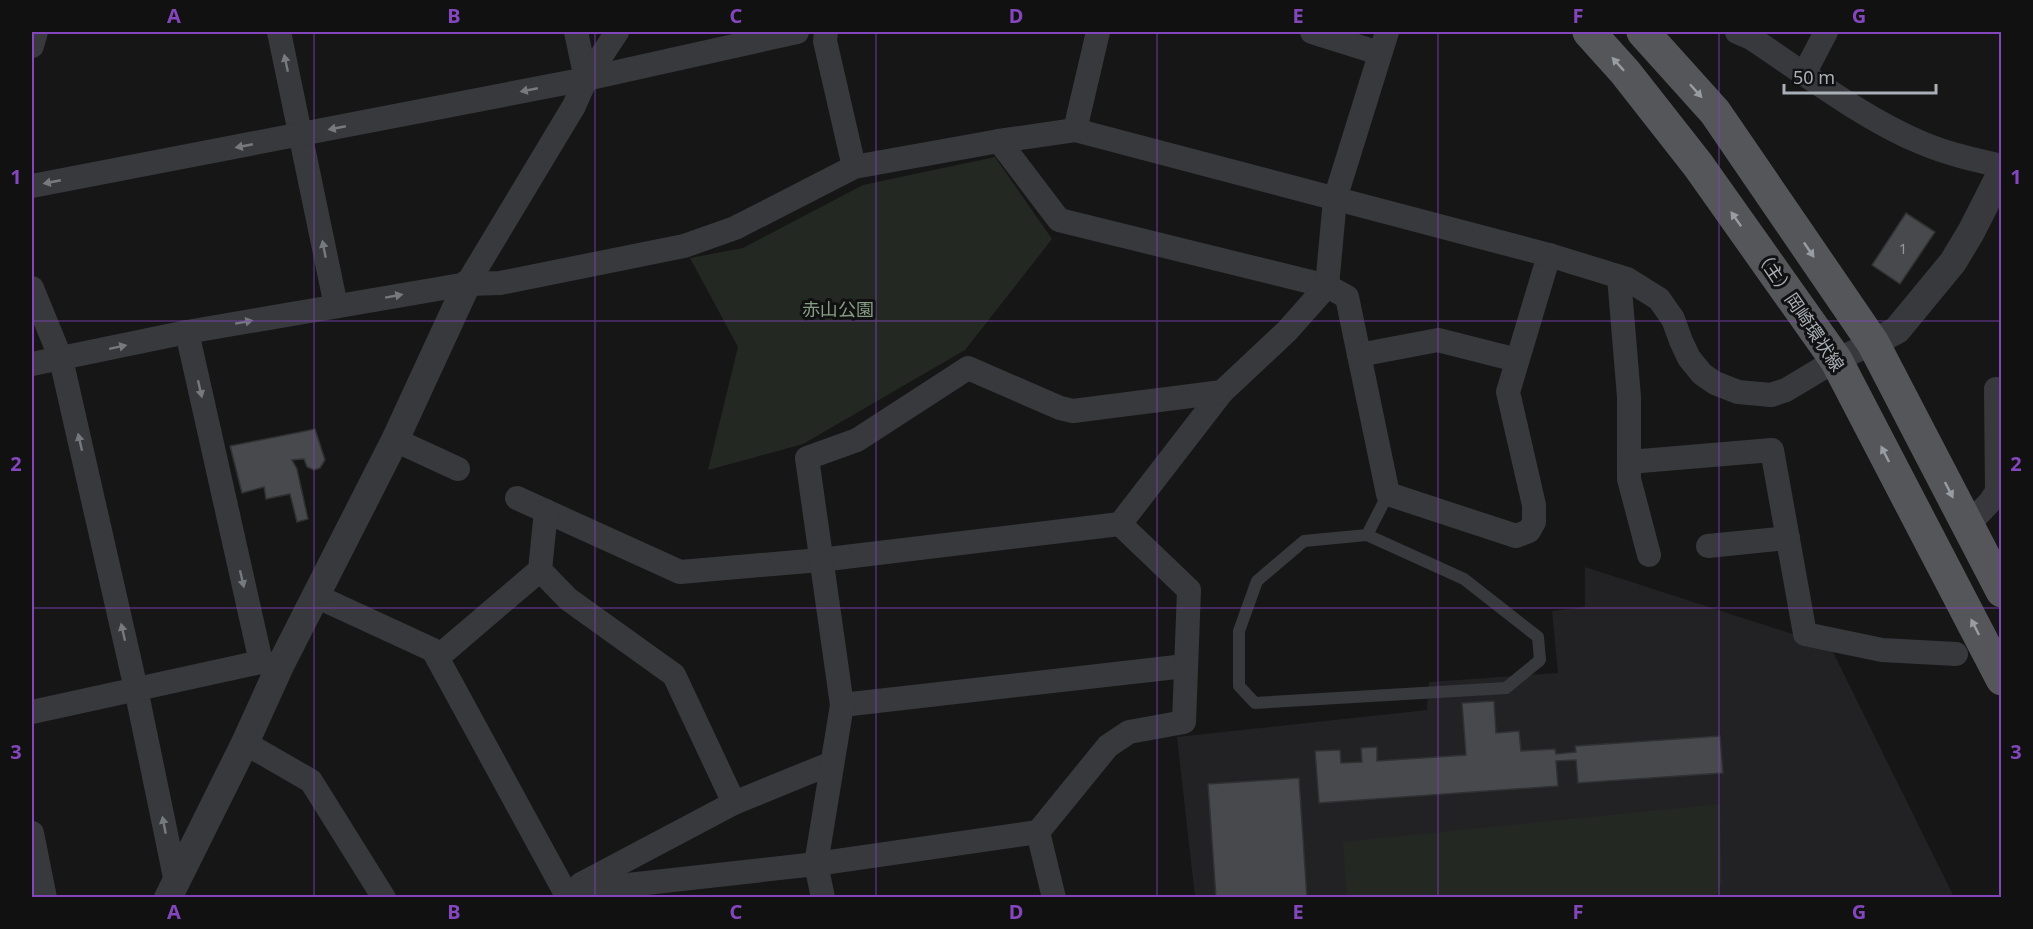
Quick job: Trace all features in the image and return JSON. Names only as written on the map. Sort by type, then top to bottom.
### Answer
[{"type":"main road","name":"（主）岡崎環状線","points":[[1589,32],[1625,72],[1698,165],[1836,360],[2001,679]]},
{"type":"main road","points":[[1643,32],[1715,112],[1873,343],[2001,591]]},
{"type":"street","points":[[32,46],[36,32]]},
{"type":"street","points":[[279,32],[336,306]]},
{"type":"street","points":[[576,32],[586,79]]},
{"type":"street","points":[[172,890],[245,742],[271,664],[316,596],[395,440],[467,284],[574,106],[586,79],[617,32]]},
{"type":"street","points":[[32,186],[586,79],[797,32]]},
{"type":"street","points":[[826,32],[825,41],[854,167]]},
{"type":"street","points":[[1075,130],[1098,32]]},
{"type":"street","points":[[518,498],[680,572],[820,560],[1120,524],[1222,392],[1287,331],[1327,286],[1335,199],[1383,42],[1312,32]]},
{"type":"street","points":[[1804,74],[1826,32]]},
{"type":"street","points":[[1747,34],[1881,123],[1923,143],[1971,160],[2001,166]]},
{"type":"street","points":[[32,364],[187,332],[467,284],[500,283],[684,246],[735,228],[854,167],[1075,130],[1549,255],[1627,279],[1659,299],[1673,319],[1689,358],[1702,375],[1738,392],[1771,395],[1897,330],[1953,262],[1971,232],[2001,171]]},
{"type":"street","points":[[999,141],[1059,220],[1327,286],[1347,297],[1388,494],[1516,536],[1529,531],[1534,522],[1534,505],[1508,392],[1549,255]]},
{"type":"street","points":[[1619,276],[1629,397],[1629,479],[1649,555]]},
{"type":"street","points":[[32,288],[61,359],[136,689],[172,890]]},
{"type":"street","points":[[187,332],[271,664]]},
{"type":"street","points":[[1359,355],[1438,340],[1517,360]]},
{"type":"street","points":[[823,897],[816,864],[842,705],[807,458],[857,440],[968,368],[1060,408],[1073,411],[1222,392]]},
{"type":"street","points":[[1968,525],[1997,492],[1996,389],[2001,392]]},
{"type":"street","points":[[395,440],[458,469]]},
{"type":"street","points":[[1629,462],[1772,450],[1805,634],[1882,650],[1956,654]]},
{"type":"street","points":[[438,657],[540,570],[546,511]]},
{"type":"street","points":[[559,895],[816,864],[1038,832],[1108,746],[1129,732],[1184,722],[1189,590],[1120,524]]},
{"type":"street","points":[[1708,546],[1788,538]]},
{"type":"street","points":[[540,570],[568,599],[674,675],[734,803]]},
{"type":"street","points":[[316,596],[433,650],[559,895]]},
{"type":"street","points":[[32,712],[136,689],[271,664]]},
{"type":"street","points":[[842,705],[1185,666]]},
{"type":"street","points":[[245,742],[311,782],[384,897]]},
{"type":"street","points":[[559,895],[734,803],[832,763]]},
{"type":"street","points":[[1038,832],[1054,897]]},
{"type":"street","points":[[32,833],[45,897]]},
{"type":"lane","points":[[1367,535],[1388,494]]},
{"type":"lane","points":[[1367,535],[1464,579],[1538,636],[1540,660],[1506,687],[1255,703],[1239,686],[1239,631],[1257,581],[1304,541],[1367,535]]},
{"type":"shaded area","points":[[1585,567],[1830,646],[1954,897],[1195,897],[1177,737],[1427,710],[1429,682],[1558,673],[1552,611],[1585,607]]},
{"type":"green space","name":"赤山公園","points":[[995,157],[1052,239],[965,350],[803,444],[708,470],[738,347],[690,258],[743,248],[863,185]]},
{"type":"green space","points":[[1720,804],[1722,884],[1714,897],[1347,897],[1343,842]]},
{"type":"building","points":[[1906,213],[1935,232],[1900,284],[1872,265]]},
{"type":"building","points":[[315,429],[325,460],[320,468],[314,470],[307,467],[304,459],[292,460],[297,469],[308,519],[297,522],[290,494],[266,499],[264,487],[242,493],[230,446]]},
{"type":"building","points":[[1494,701],[1496,733],[1519,731],[1521,751],[1555,749],[1556,754],[1576,752],[1575,746],[1720,736],[1723,773],[1578,783],[1576,760],[1556,761],[1558,786],[1319,803],[1315,751],[1340,750],[1341,763],[1362,762],[1361,748],[1377,747],[1377,761],[1466,755],[1462,703]]},
{"type":"building","points":[[1299,778],[1307,898],[1216,898],[1208,784]]}]
